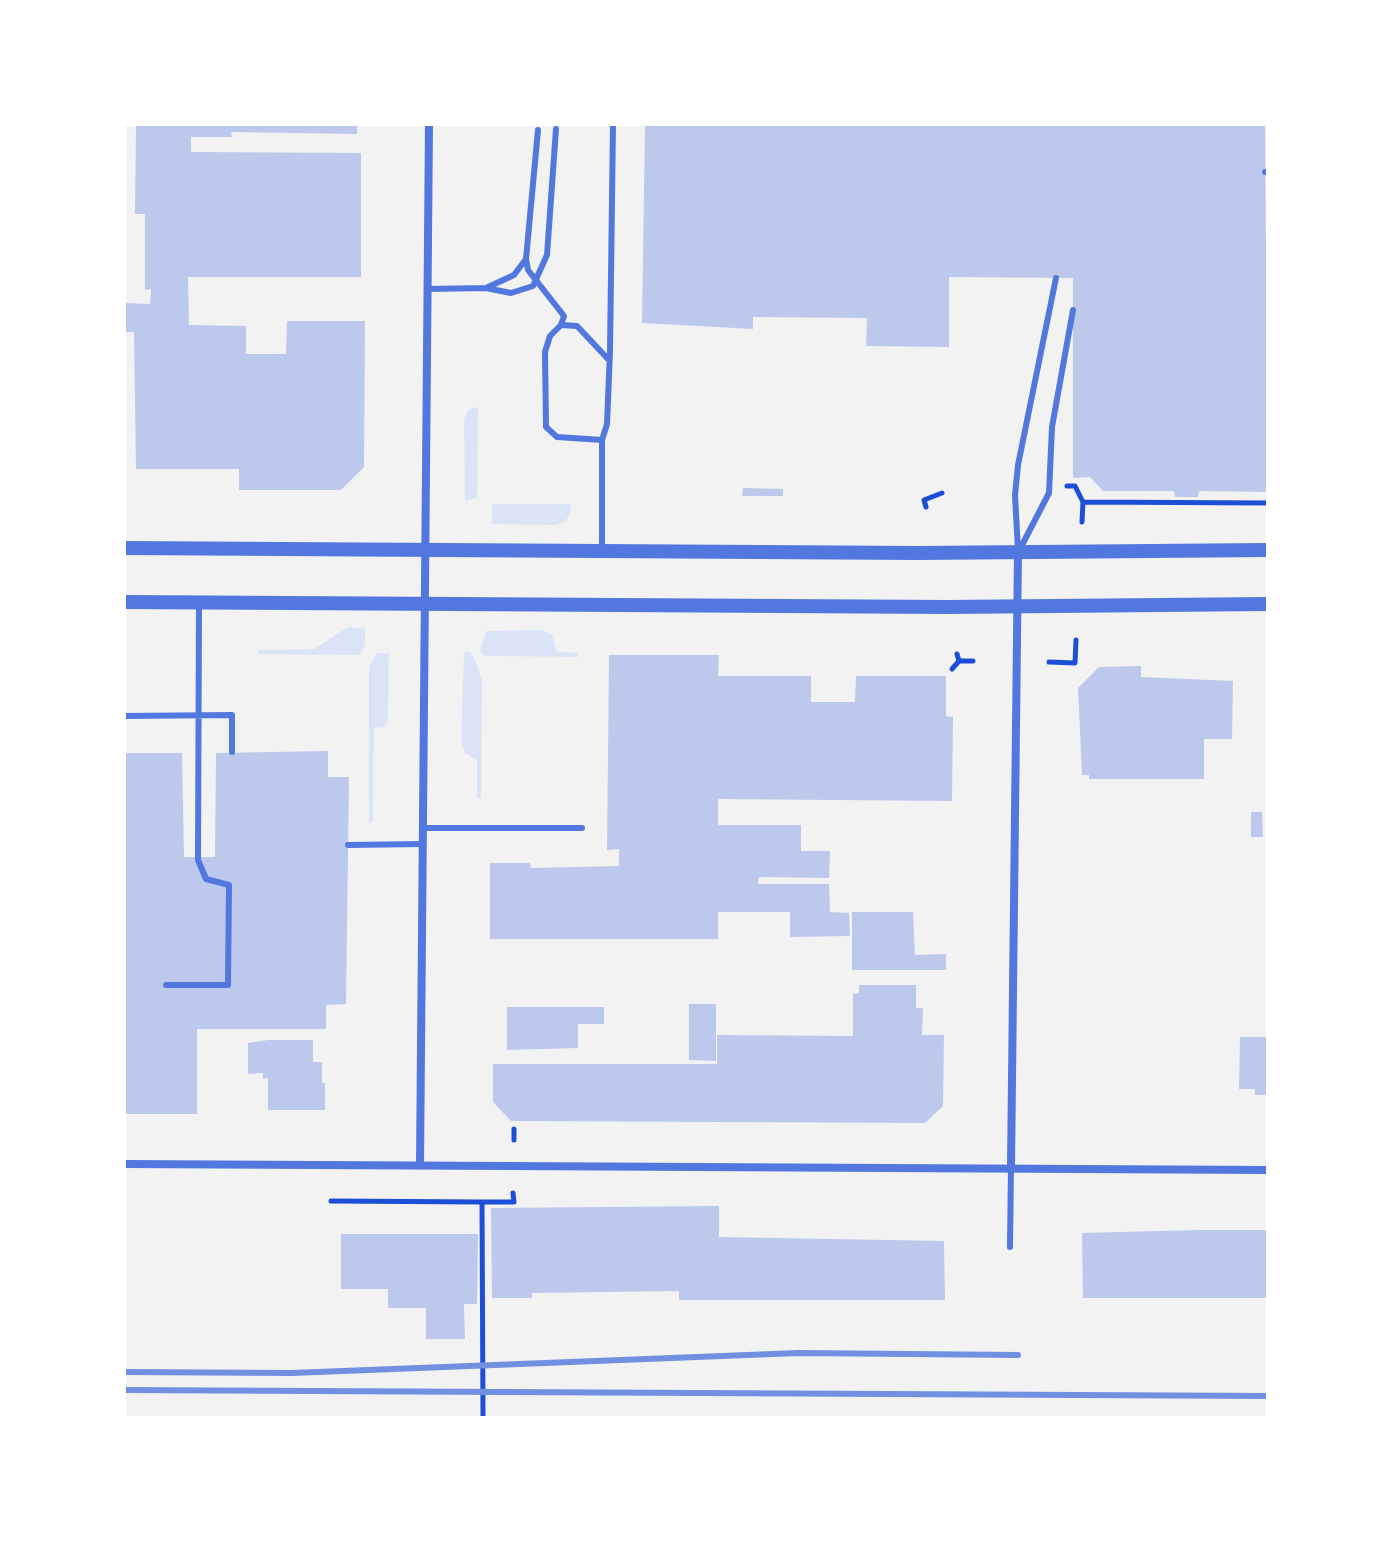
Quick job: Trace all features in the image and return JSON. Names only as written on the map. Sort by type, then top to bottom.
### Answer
[{"type":"street","points":[[420,1164],[429,124]]},
{"type":"street","points":[[124,548],[1268,550]]},
{"type":"street","points":[[1011,1166],[1018,551]]},
{"type":"street","points":[[124,602],[1017,607],[1268,604]]},
{"type":"street","points":[[124,1164],[1011,1166],[1268,1170]]},
{"type":"lane","points":[[602,550],[602,440],[607,424],[613,124]]},
{"type":"lane","points":[[427,289],[486,288],[519,293],[537,281],[547,255],[556,129]]},
{"type":"lane","points":[[538,130],[526,259],[528,270],[563,311],[561,325],[550,336],[545,352],[546,427],[557,437],[602,440]]},
{"type":"lane","points":[[486,288],[514,275],[526,259]]},
{"type":"lane","points":[[1018,551],[1015,495],[1018,465],[1056,278]]},
{"type":"lane","points":[[1018,551],[1049,493],[1052,427],[1073,310]]},
{"type":"lane","points":[[561,325],[577,326],[608,359]]},
{"type":"lane","points":[[166,985],[228,985],[229,885],[213,883],[199,867],[199,602]]},
{"type":"lane","points":[[124,716],[232,715],[232,752]]},
{"type":"lane","points":[[423,828],[582,828]]},
{"type":"lane","points":[[348,845],[422,844]]},
{"type":"lane","points":[[1010,1247],[1011,1166]]},
{"type":"path","points":[[1066,486],[1075,486],[1083,502],[1082,522]]},
{"type":"path","points":[[926,507],[924,500],[942,493]]},
{"type":"path","points":[[1083,502],[1268,503]]},
{"type":"path","points":[[1049,662],[1075,663],[1076,640]]},
{"type":"path","points":[[957,654],[959,661]]},
{"type":"path","points":[[952,669],[959,661],[973,661]]},
{"type":"path","points":[[514,1129],[514,1140]]},
{"type":"path","points":[[331,1201],[514,1202],[513,1193]]},
{"type":"path","points":[[482,1202],[483,1418]]},
{"type":"shaded area","points":[[478,407],[477,498],[465,501],[464,420],[468,410]]},
{"type":"shaded area","points":[[492,504],[571,504],[571,510],[566,521],[556,525],[492,524]]},
{"type":"shaded area","points":[[348,627],[365,629],[365,647],[359,655],[258,654],[258,650],[314,649]]},
{"type":"shaded area","points":[[542,630],[552,635],[557,652],[578,653],[578,657],[485,656],[480,651],[486,631]]},
{"type":"shaded area","points":[[464,652],[470,652],[482,681],[481,798],[477,798],[477,760],[465,753],[461,741]]},
{"type":"shaded area","points":[[377,653],[389,653],[388,719],[384,727],[374,728],[373,822],[369,823],[369,666]]},
{"type":"building","points":[[136,124],[357,124],[357,134],[231,132],[232,137],[191,137],[191,152],[361,153],[361,277],[188,277],[189,325],[246,326],[246,354],[286,354],[287,321],[365,321],[364,467],[341,490],[239,490],[239,469],[136,469],[134,332],[124,332],[124,303],[150,304],[151,289],[145,290],[145,214],[135,214]]},
{"type":"building","points":[[645,124],[1265,124],[1268,492],[1199,491],[1198,497],[1175,497],[1174,491],[1103,491],[1090,477],[1073,478],[1073,278],[949,277],[949,347],[866,346],[867,318],[753,317],[753,329],[642,323]]},
{"type":"building","points":[[743,488],[783,489],[783,496],[742,496]]},
{"type":"building","points":[[609,655],[719,655],[718,676],[811,676],[811,702],[855,702],[856,676],[946,676],[946,716],[953,717],[952,801],[718,799],[718,825],[801,825],[801,851],[830,851],[829,878],[759,877],[758,884],[829,884],[830,912],[849,913],[850,936],[790,937],[790,912],[718,912],[718,939],[490,939],[490,863],[530,863],[531,868],[619,866],[619,849],[607,850]]},
{"type":"building","points":[[1141,666],[1141,677],[1233,681],[1232,739],[1204,739],[1204,779],[1089,779],[1089,775],[1082,775],[1078,688],[1099,667]]},
{"type":"building","points":[[328,751],[328,777],[349,777],[346,1004],[326,1005],[326,1029],[197,1029],[197,1114],[124,1114],[124,753],[182,753],[184,857],[215,857],[216,753]]},
{"type":"building","points":[[1251,812],[1262,812],[1263,837],[1251,837]]},
{"type":"building","points":[[852,912],[913,912],[915,955],[946,954],[946,970],[852,970]]},
{"type":"building","points":[[859,985],[916,985],[916,1008],[923,1008],[922,1035],[944,1035],[943,1106],[925,1123],[511,1121],[493,1102],[493,1064],[717,1064],[717,1035],[853,1036],[853,994],[859,993]]},
{"type":"building","points":[[689,1004],[716,1004],[716,1061],[689,1060]]},
{"type":"building","points":[[507,1007],[604,1007],[604,1024],[578,1024],[578,1048],[507,1050]]},
{"type":"building","points":[[1240,1037],[1268,1037],[1268,1095],[1255,1095],[1255,1089],[1239,1089]]},
{"type":"building","points":[[313,1040],[313,1062],[322,1062],[325,1110],[268,1110],[268,1078],[263,1079],[263,1073],[248,1074],[248,1043]]},
{"type":"building","points":[[719,1206],[719,1237],[944,1241],[945,1300],[679,1300],[679,1291],[532,1293],[532,1298],[492,1298],[491,1208]]},
{"type":"building","points":[[1268,1230],[1268,1298],[1083,1298],[1082,1233]]},
{"type":"building","points":[[341,1234],[478,1234],[477,1304],[464,1304],[465,1339],[426,1339],[426,1308],[388,1308],[388,1289],[341,1289]]},
{"type":"railway","points":[[124,1372],[292,1373],[798,1353],[1018,1355]]},
{"type":"railway","points":[[124,1390],[1268,1396]]}]
